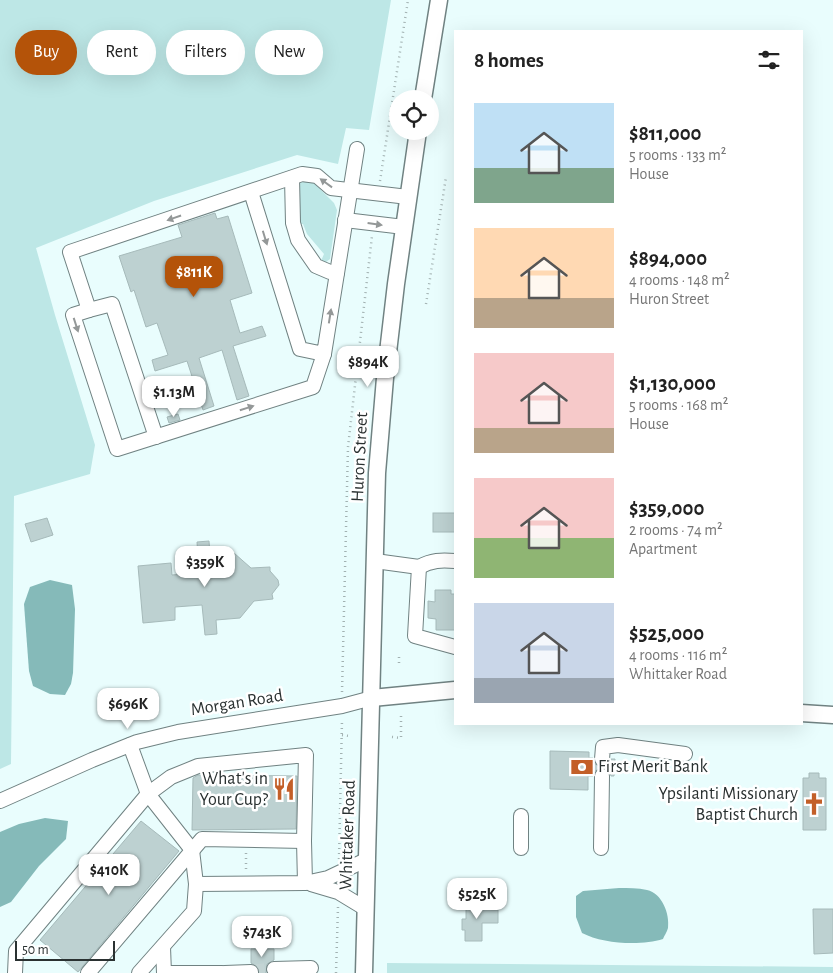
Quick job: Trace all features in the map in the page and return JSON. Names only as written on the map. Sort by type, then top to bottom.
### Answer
[{"type":"main road","points":[[424,90],[439,0]]},
{"type":"main road","name":"Huron Street","points":[[372,698],[378,468],[385,378],[417,140]]},
{"type":"main road","points":[[372,698],[454,690]]},
{"type":"main road","name":"Whittaker Road","points":[[364,973],[372,698]]},
{"type":"main road","points":[[803,713],[833,714]]},
{"type":"street","points":[[156,437],[112,304],[73,315],[117,449],[156,437],[314,387],[324,354],[357,149]]},
{"type":"street","points":[[89,310],[70,252],[302,174],[317,176],[331,188],[408,197]]},
{"type":"street","points":[[292,178],[293,223],[298,240],[316,266],[337,273]]},
{"type":"street","points":[[251,192],[300,350],[324,354]]},
{"type":"street","points":[[345,220],[404,227]]},
{"type":"street","points":[[375,561],[420,568],[428,562],[437,560],[454,561]]},
{"type":"street","points":[[420,568],[415,636],[454,647]]},
{"type":"street","name":"Morgan Road","points":[[0,801],[130,745],[178,732],[342,706],[372,698]]},
{"type":"street","points":[[130,745],[148,794],[192,850],[196,884],[194,911],[139,973]]},
{"type":"street","points":[[602,759],[603,747],[618,745],[685,754]]},
{"type":"street","points":[[15,973],[16,951],[148,794],[171,776],[198,766],[306,755],[305,883]]},
{"type":"street","points":[[601,848],[602,776]]},
{"type":"street","points":[[521,816],[521,848]]},
{"type":"street","points":[[88,973],[202,839],[304,841]]},
{"type":"street","points":[[196,884],[305,883],[328,878],[368,859]]},
{"type":"street","points":[[305,883],[338,892],[366,909]]},
{"type":"street","points":[[163,947],[164,973]]},
{"type":"street","points":[[274,969],[311,968]]},
{"type":"street","points":[[170,973],[251,972]]},
{"type":"path","points":[[380,183],[408,0]]},
{"type":"path","points":[[426,304],[446,177]]},
{"type":"path","points":[[342,691],[348,447],[372,235]]},
{"type":"path","points":[[400,657],[400,668]]},
{"type":"path","points":[[392,738],[401,738],[401,714]]},
{"type":"path","points":[[339,868],[342,734],[349,736]]},
{"type":"path","points":[[246,840],[247,883]]},
{"type":"path","points":[[336,973],[338,901]]},
{"type":"shaded area","points":[[0,0],[391,0],[369,130],[346,128],[338,164],[297,155],[154,201],[36,248],[95,445],[90,474],[14,496],[11,764],[0,769]]},
{"type":"shaded area","points":[[303,179],[310,179],[334,203],[337,210],[330,259],[326,262],[321,261],[324,254],[307,234],[303,224],[297,224],[299,182]]},
{"type":"shaded area","points":[[50,580],[72,585],[75,609],[73,673],[71,684],[65,695],[50,694],[33,686],[29,671],[24,604],[30,587]]},
{"type":"shaded area","points":[[45,818],[68,821],[66,839],[39,866],[11,902],[0,907],[0,832],[19,824]]},
{"type":"shaded area","points":[[637,888],[657,895],[664,905],[668,917],[668,929],[663,939],[644,943],[622,943],[600,940],[582,933],[576,917],[576,896],[583,891]]},
{"type":"shaded area","points":[[387,963],[833,967],[833,973],[387,973]]},
{"type":"building","points":[[215,213],[217,219],[228,216],[252,293],[230,300],[240,333],[262,326],[266,336],[233,346],[249,396],[237,400],[222,350],[199,358],[214,406],[203,410],[187,361],[155,371],[152,360],[168,355],[157,323],[146,327],[134,290],[131,292],[119,256],[182,237],[178,225]]},
{"type":"building","points":[[178,414],[180,420],[169,423],[167,417]]},
{"type":"building","points":[[433,513],[454,513],[454,532],[433,532]]},
{"type":"building","points":[[47,518],[53,535],[31,542],[25,524]]},
{"type":"building","points":[[209,541],[210,555],[234,553],[251,568],[270,567],[270,571],[278,580],[279,585],[272,594],[273,599],[254,601],[240,618],[216,620],[217,634],[205,635],[202,605],[175,607],[175,620],[143,623],[138,566],[171,563],[172,575],[199,573],[197,542]]},
{"type":"building","points":[[435,590],[451,590],[451,594],[454,594],[454,630],[436,630],[436,619],[428,618],[428,601],[435,602]]},
{"type":"building","name":"First Merit Bank","points":[[550,751],[589,752],[589,758],[593,758],[594,763],[601,768],[595,771],[593,776],[588,776],[588,790],[550,789]]},
{"type":"building","points":[[611,759],[615,759],[614,776],[611,776],[609,771],[603,767],[609,764]]},
{"type":"building","name":"Ypsilanti Missionary Baptist Church","points":[[809,773],[819,773],[819,778],[826,778],[826,830],[803,830],[803,778],[809,778]]},
{"type":"building","points":[[198,775],[297,776],[296,829],[192,830],[193,778]]},
{"type":"building","points":[[141,821],[179,851],[78,972],[40,940]]},
{"type":"building","points":[[466,900],[482,900],[482,909],[498,910],[498,923],[482,923],[482,941],[465,941],[462,919],[466,919]]},
{"type":"building","points":[[813,909],[833,909],[833,953],[814,954]]},
{"type":"building","points":[[251,949],[274,949],[274,960],[267,964],[266,973],[260,973],[258,967],[251,963]]},
{"type":"tunnel","points":[[251,972],[274,969]]},
{"type":"place","name":"First Merit Bank","points":[[582,767]]},
{"type":"place","name":"What's in Your Cup?","points":[[284,789]]},
{"type":"place","name":"Ypsilanti Missionary Baptist Church","points":[[814,804]]}]
